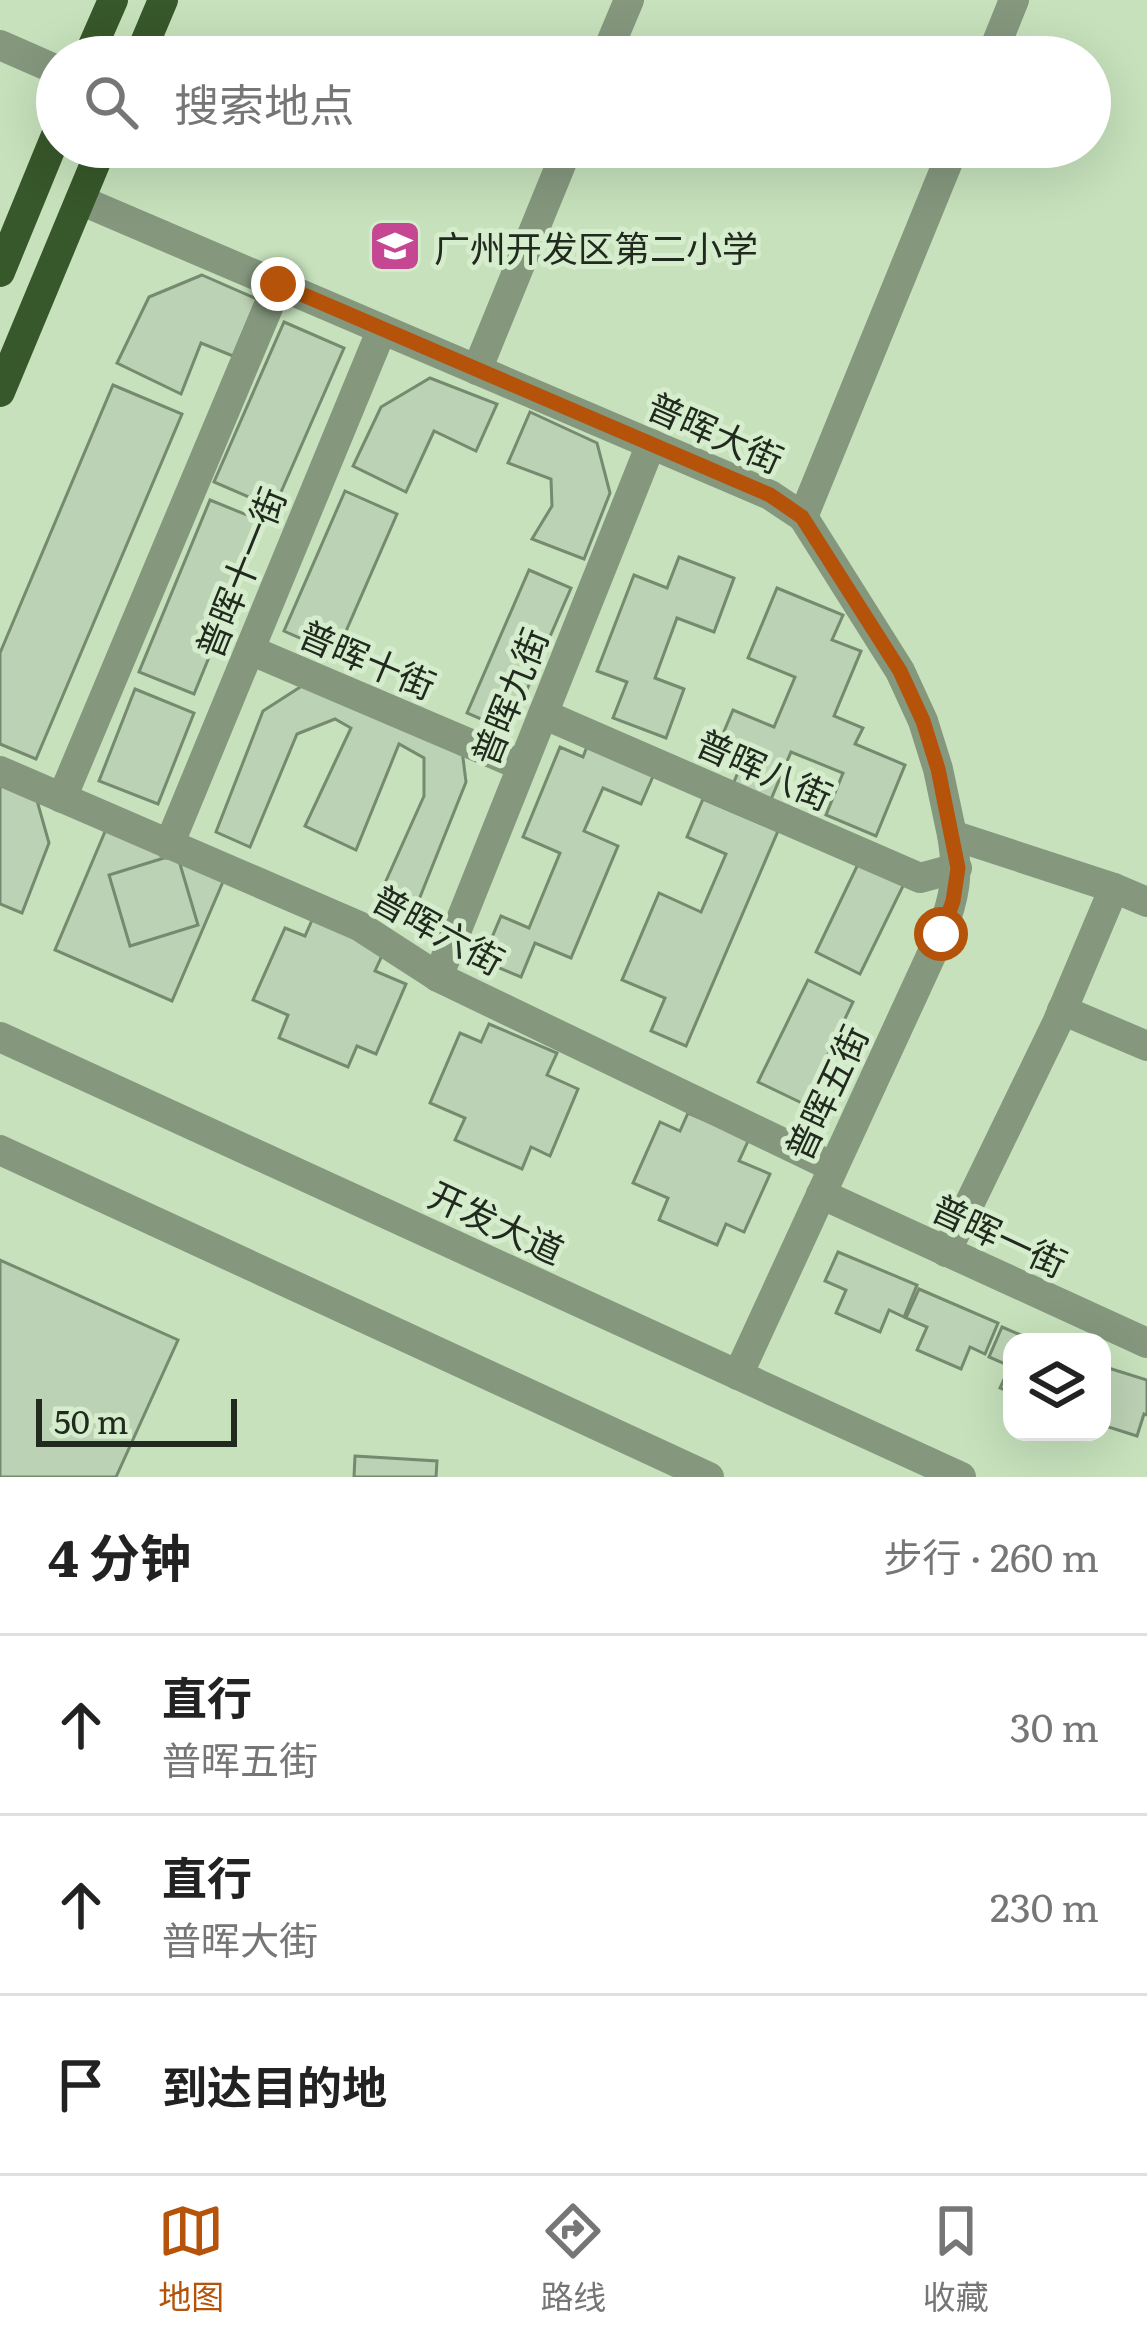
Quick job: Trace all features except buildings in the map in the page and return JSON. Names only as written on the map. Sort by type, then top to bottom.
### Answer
[{"type":"main road","points":[[97,36],[113,0]]},
{"type":"main road","points":[[148,36],[163,0]]},
{"type":"main road","points":[[0,272],[43,168]]},
{"type":"main road","points":[[0,392],[93,168]]},
{"type":"street","points":[[613,36],[628,0]]},
{"type":"street","points":[[999,36],[1014,0]]},
{"type":"street","points":[[0,45],[36,61]]},
{"type":"street","points":[[477,370],[559,168]]},
{"type":"street","points":[[802,517],[945,168]]},
{"type":"street","name":"普晖大街","points":[[80,200],[770,495],[802,517],[900,671],[923,721],[952,835]]},
{"type":"street","points":[[62,798],[278,284]]},
{"type":"street","name":"普晖十一街","points":[[169,845],[382,329]]},
{"type":"street","name":"普晖九街","points":[[438,977],[651,444]]},
{"type":"street","name":"普晖十街","points":[[250,650],[522,766]]},
{"type":"street","name":"普晖八街","points":[[543,714],[920,878],[958,868]]},
{"type":"street","name":"普晖六街","points":[[0,770],[359,926],[438,977],[827,1181]]},
{"type":"street","points":[[952,835],[1147,902]]},
{"type":"street","name":"普晖五街","points":[[738,1375],[941,934],[958,868],[952,835]]},
{"type":"street","points":[[946,1252],[1062,1010],[1114,888]]},
{"type":"street","points":[[1062,1010],[1147,1046]]},
{"type":"street","name":"开发大道","points":[[0,1036],[961,1477]]},
{"type":"street","points":[[0,1150],[709,1477]]},
{"type":"street","name":"普晖一街","points":[[827,1181],[946,1252],[1147,1343]]},
{"type":"shaded area","points":[[0,0],[1147,0],[1147,1477],[0,1477]]},
{"type":"place","name":"广州开发区第二小学","points":[[395,246]]},
{"type":"route","points":[[278,284],[770,495],[802,517],[900,671],[923,721],[958,868],[941,934]]}]
